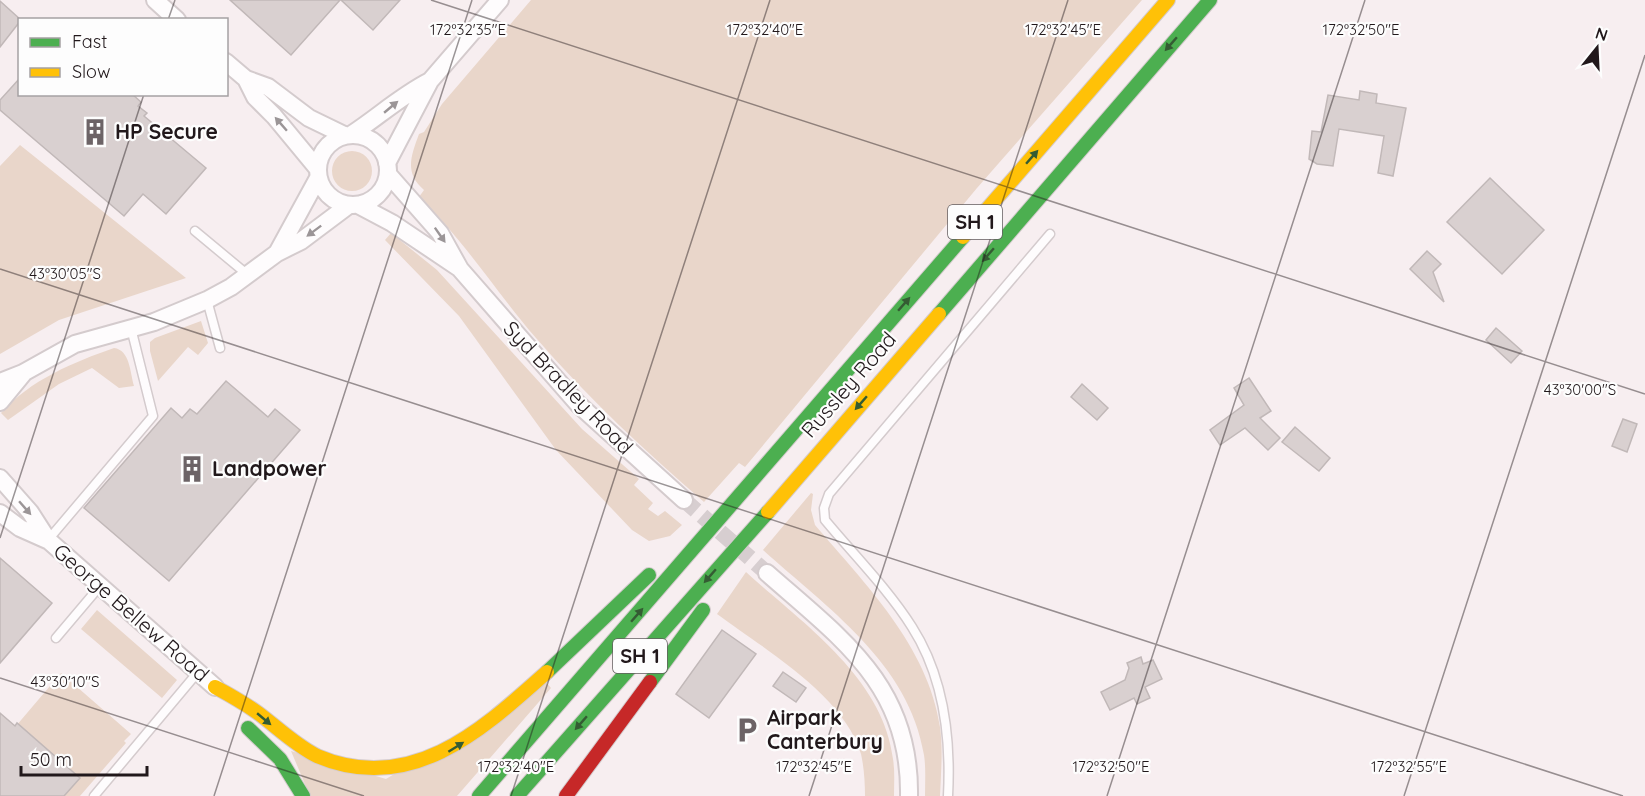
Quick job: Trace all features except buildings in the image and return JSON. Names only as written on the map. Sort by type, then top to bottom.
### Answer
[{"type":"highway","name":"Russley Road","points":[[479,796],[1168,0]]},
{"type":"highway","name":"Russley Road","points":[[517,796],[763,518],[1210,0]]},
{"type":"highway","points":[[673,551],[783,443]]},
{"type":"highway","points":[[566,796],[716,591],[763,518]]},
{"type":"highway","points":[[215,687],[248,705],[301,748],[327,761],[373,770],[409,768],[449,751],[483,727],[586,636],[657,566]]},
{"type":"highway","points":[[215,687],[237,718],[278,756],[297,781],[303,796]]},
{"type":"street","points":[[155,0],[169,17]]},
{"type":"street","points":[[0,382],[23,373],[75,344],[162,320],[207,300],[248,276],[277,253],[301,241],[353,205],[379,194],[388,168],[430,81],[500,0]]},
{"type":"street","points":[[228,64],[246,79],[268,87],[309,117],[348,135],[371,140],[384,154],[388,168]]},
{"type":"street","points":[[246,79],[255,97],[281,123],[317,173],[329,196],[353,205]]},
{"type":"street","points":[[277,253],[317,173],[329,143],[348,135],[385,112],[411,90],[430,81]]},
{"type":"street","name":"Syd Bradley Road","points":[[388,168],[440,233],[460,269],[578,404],[684,500]]},
{"type":"street","name":"Syd Bradley Road","points":[[353,205],[392,223],[460,269]]},
{"type":"street","points":[[0,402],[23,373]]},
{"type":"street","name":"George Bellew Road","points":[[0,478],[30,512],[48,540],[215,687]]},
{"type":"street","name":"George Bellew Road","points":[[0,513],[20,528],[48,540]]},
{"type":"street","points":[[767,573],[854,651],[874,676],[896,716],[903,737],[908,760],[909,796]]},
{"type":"lane","points":[[195,231],[248,276]]},
{"type":"lane","points":[[948,796],[946,726],[928,660],[913,629],[896,605],[825,520],[824,508],[829,494],[1050,234]]},
{"type":"lane","points":[[207,300],[220,348]]},
{"type":"lane","points":[[48,540],[153,416],[131,327]]},
{"type":"lane","points":[[56,638],[100,586]]},
{"type":"lane","points":[[94,796],[198,672]]},
{"type":"shaded area","points":[[531,0],[1142,0],[977,188],[745,467],[739,463],[704,502],[639,444],[576,382],[521,320],[451,231],[419,197],[424,190],[414,177],[411,164],[419,134],[424,132],[442,104]]},
{"type":"shaded area","points":[[20,145],[186,278],[59,320],[0,354],[0,166]]},
{"type":"shaded area","points":[[352,151],[366,157],[372,171],[366,185],[352,191],[338,185],[332,171],[338,157]]},
{"type":"shaded area","points":[[391,233],[437,270],[582,429],[639,479],[634,485],[653,503],[648,509],[658,516],[665,511],[682,525],[670,536],[649,541],[632,530],[556,450],[459,316],[385,240]]},
{"type":"shaded area","points":[[201,321],[208,343],[198,355],[188,347],[158,381],[150,351],[150,342]]},
{"type":"shaded area","points":[[114,348],[126,357],[134,386],[119,388],[92,368],[59,384],[8,420],[1,413],[25,391],[53,373]]},
{"type":"shaded area","points":[[811,493],[813,494],[811,510],[815,525],[892,618],[922,670],[933,697],[940,727],[942,752],[940,796],[925,796],[924,755],[915,722],[902,692],[883,665],[838,616],[763,550]]},
{"type":"shaded area","points":[[746,572],[837,654],[874,702],[886,730],[893,759],[894,796],[865,796],[861,754],[852,732],[838,712],[800,675],[717,614]]},
{"type":"shaded area","points":[[97,610],[177,680],[162,698],[81,629]]},
{"type":"shaded area","points":[[61,673],[131,734],[124,741],[126,743],[80,796],[64,796],[80,778],[16,726]]},
{"type":"shaded area","points":[[546,682],[551,688],[457,796],[310,796],[291,751],[386,779]]},
{"type":"tunnel","points":[[684,500],[767,573]]},
{"type":"traffic: fast","points":[[939,314],[1210,0]]},
{"type":"traffic: fast","points":[[479,796],[963,237]]},
{"type":"traffic: fast","points":[[517,796],[768,512]]},
{"type":"traffic: fast","points":[[547,672],[649,575]]},
{"type":"traffic: fast","points":[[650,682],[703,610]]},
{"type":"traffic: fast","points":[[248,728],[280,759],[303,796]]},
{"type":"traffic: slow","points":[[963,237],[1168,0]]},
{"type":"traffic: slow","points":[[768,512],[939,314]]},
{"type":"traffic: slow","points":[[215,687],[253,709],[317,756],[351,766],[383,768],[414,762],[443,751],[497,715],[547,672]]},
{"type":"traffic: jam","points":[[566,796],[650,682]]},
{"type":"place","name":"HP Secure","points":[[95,132]]},
{"type":"place","name":"Landpower","points":[[192,469]]},
{"type":"place","name":"Airpark Canterbury","points":[[747,730]]}]
